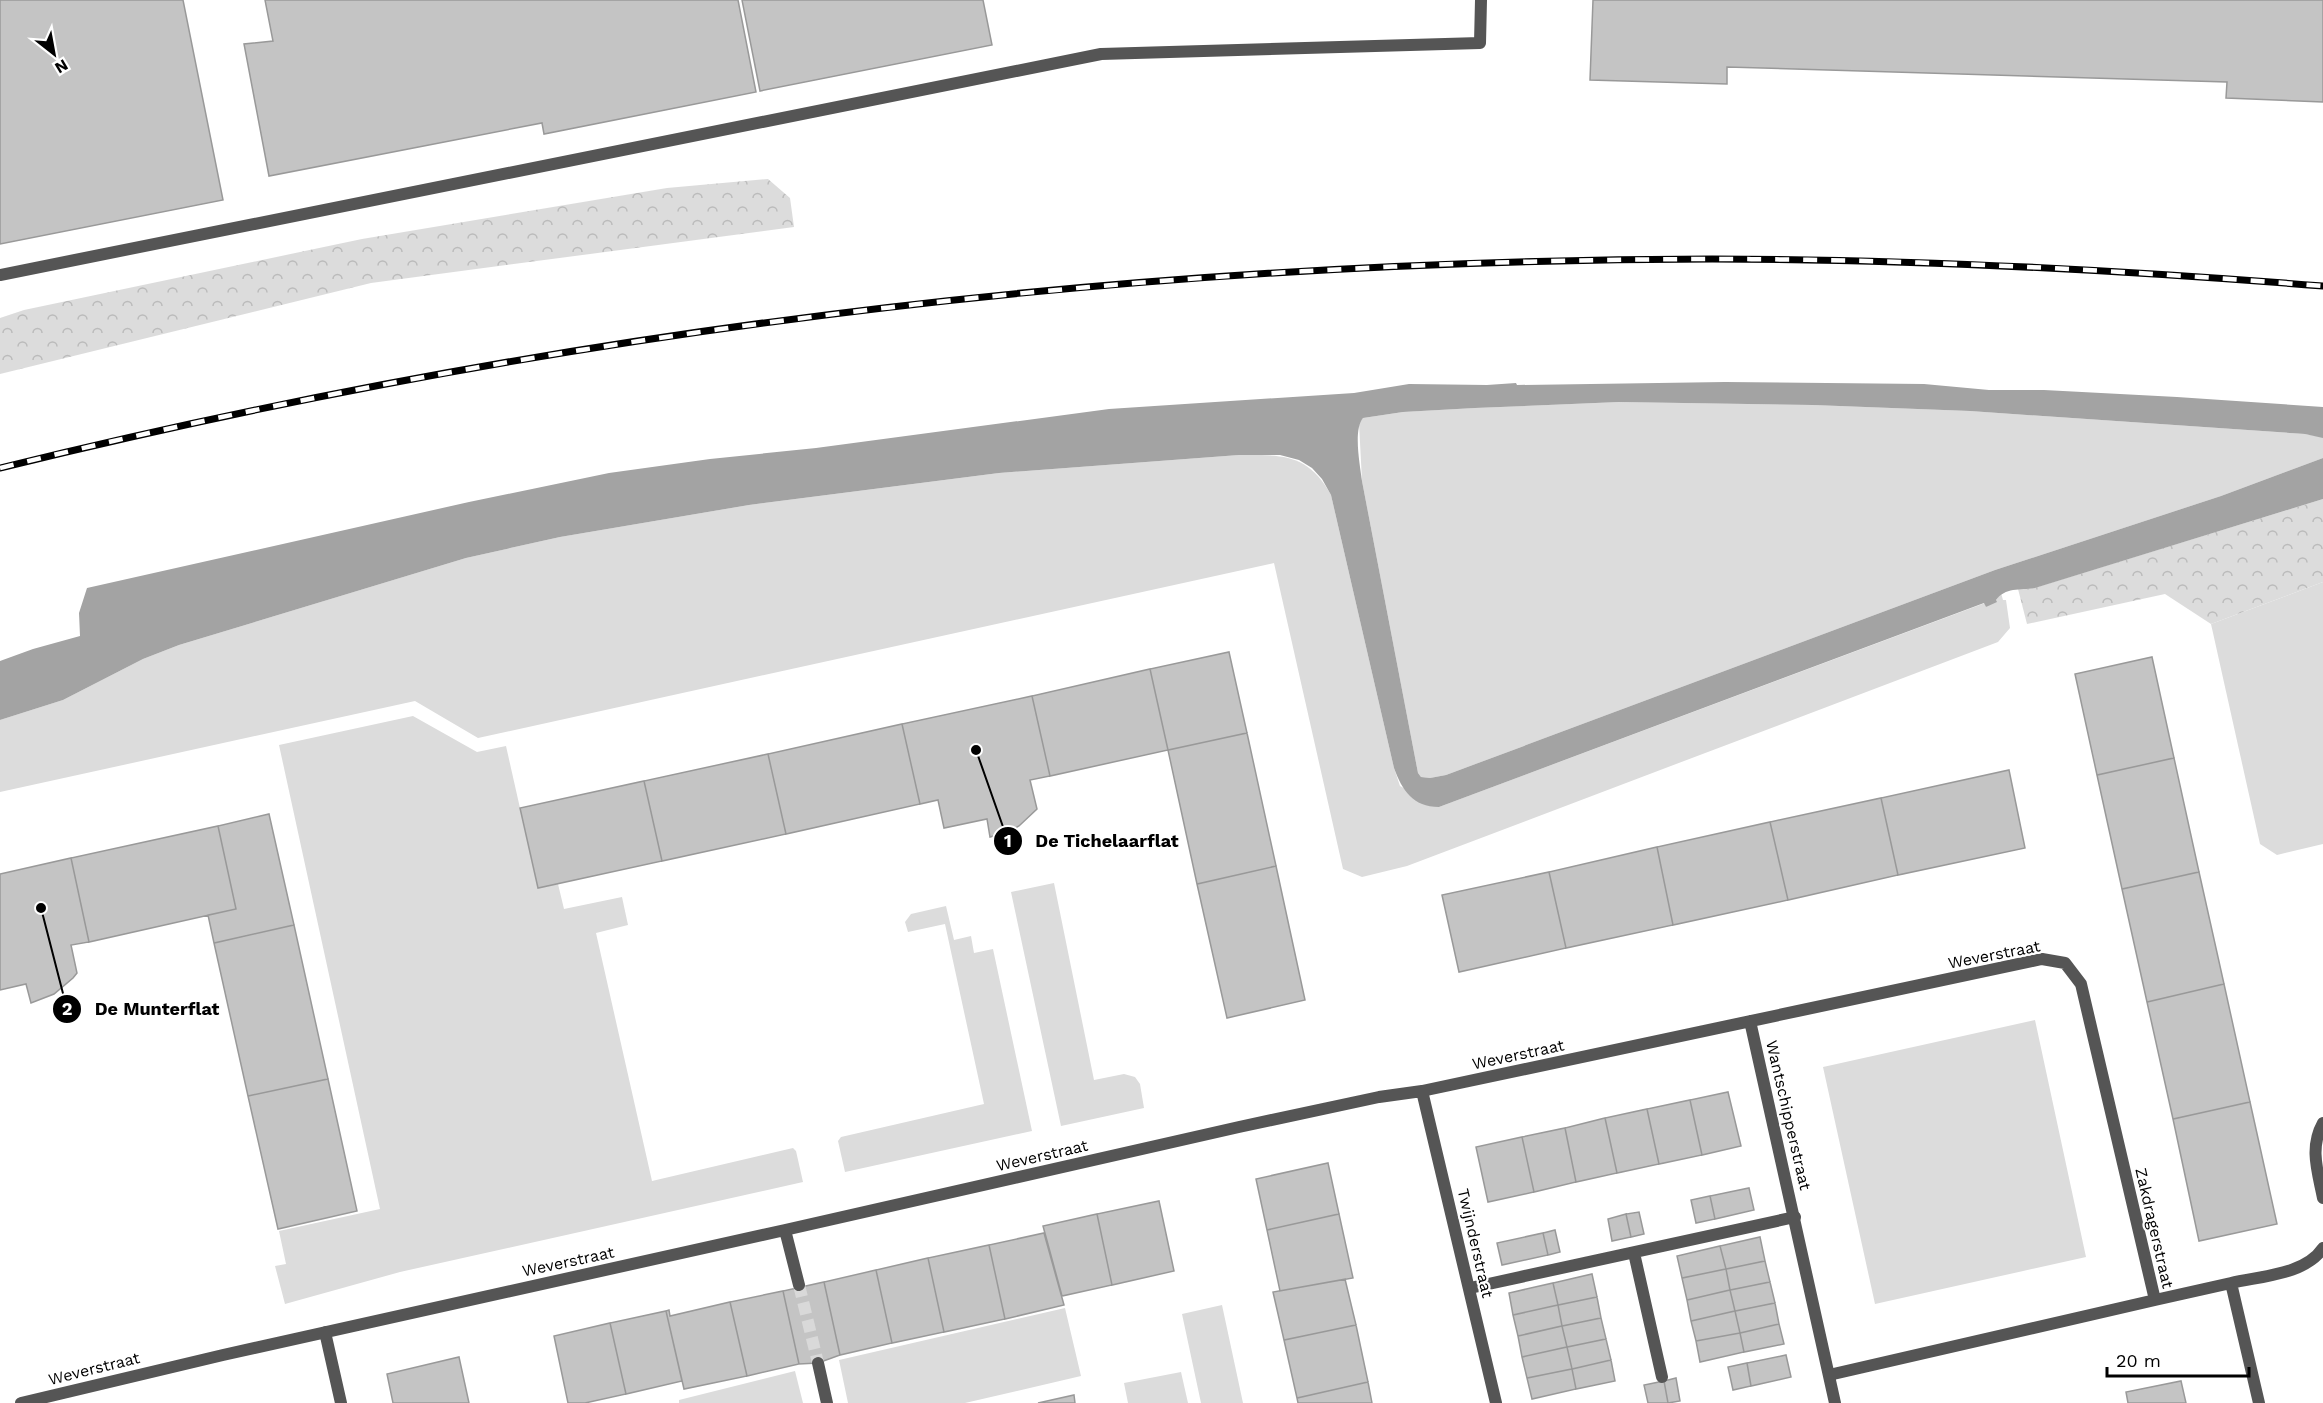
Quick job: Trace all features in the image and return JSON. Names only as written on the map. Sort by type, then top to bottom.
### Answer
[{"type":"street","points":[[0,275],[1101,54],[1480,43],[1481,0]]},
{"type":"street","name":"Weverstraat","points":[[21,1403],[325,1332],[1379,1097],[1422,1091],[2042,959],[2065,963],[2071,970]]},
{"type":"street","name":"Zakdragerstraat","points":[[2071,970],[2081,984],[2085,998],[2155,1300],[2291,1269],[2308,1263],[2323,1248]]},
{"type":"street","name":"Wantschipperstraat","points":[[1750,1021],[1835,1403]]},
{"type":"street","name":"Twijnderstraat","points":[[1422,1091],[1496,1403]]},
{"type":"street","points":[[2323,1123],[2315,1138],[2314,1155],[2323,1198]]},
{"type":"street","points":[[1470,1288],[1795,1217]]},
{"type":"street","points":[[785,1230],[799,1285]]},
{"type":"street","points":[[1634,1253],[1662,1377]]},
{"type":"street","points":[[2231,1283],[2259,1403]]},
{"type":"street","points":[[1829,1375],[2155,1300]]},
{"type":"street","points":[[325,1332],[341,1403]]},
{"type":"street","points":[[818,1363],[827,1403]]},
{"type":"green space","points":[[768,179],[790,198],[794,227],[371,283],[0,374],[0,318],[24,310],[362,239],[667,188]]},
{"type":"green space","points":[[1619,402],[1813,405],[1970,411],[2305,434],[2323,437],[2323,458],[2221,496],[1995,570],[1446,775],[1421,777],[1418,773],[1362,481],[1359,423],[1363,418],[1403,412]]},
{"type":"green space","points":[[1239,455],[1268,455],[1292,459],[1313,471],[1331,495],[1400,786],[1439,807],[1985,603],[1986,607],[2001,593],[2003,600],[2006,600],[2010,628],[1998,642],[1407,866],[1362,877],[1343,869],[1274,563],[478,738],[415,701],[0,792],[0,720],[63,700],[143,659],[179,645],[466,558],[560,537],[749,505],[999,473]]},
{"type":"green space","points":[[2323,499],[2323,582],[2211,624],[2165,594],[2027,624],[2018,589],[2034,588]]},
{"type":"green space","points":[[2323,582],[2323,844],[2277,855],[2260,844],[2211,624]]},
{"type":"green space","points":[[413,716],[477,752],[506,746],[538,888],[558,884],[564,909],[622,897],[628,925],[596,933],[652,1181],[793,1148],[796,1151],[803,1182],[400,1272],[285,1304],[275,1266],[286,1264],[279,1231],[380,1209],[279,745]]},
{"type":"green space","points":[[1054,883],[1094,1080],[1124,1074],[1135,1077],[1140,1084],[1144,1108],[1061,1126],[1011,892]]},
{"type":"green space","points":[[946,906],[954,940],[971,936],[974,953],[993,949],[1032,1131],[845,1172],[838,1141],[841,1137],[984,1104],[945,924],[908,932],[905,922],[911,914]]},
{"type":"green space","points":[[2035,1020],[2086,1257],[1875,1304],[1823,1067]]},
{"type":"green space","points":[[1222,1305],[1243,1403],[1201,1403],[1182,1314]]},
{"type":"green space","points":[[1065,1308],[1081,1376],[965,1403],[848,1403],[839,1360]]},
{"type":"green space","points":[[795,1371],[803,1403],[679,1403],[679,1400]]},
{"type":"green space","points":[[1181,1372],[1188,1403],[1128,1403],[1124,1383]]},
{"type":"shaded area","points":[[1725,382],[1924,384],[1989,390],[2044,390],[2323,407],[2323,438],[2305,434],[1970,411],[1813,405],[1619,402],[1403,412],[1363,418],[1358,431],[1362,481],[1418,773],[1421,777],[1446,775],[1995,570],[2221,496],[2323,458],[2323,499],[2035,588],[2009,591],[2000,596],[1997,602],[1986,607],[1984,603],[1439,807],[1422,804],[1410,796],[1394,768],[1331,495],[1322,479],[1312,468],[1299,460],[1280,455],[1239,455],[999,473],[749,505],[560,537],[466,558],[179,645],[143,659],[63,700],[0,720],[0,661],[80,636],[79,613],[87,588],[609,473],[1109,409],[1354,393],[1409,384]]},
{"type":"building","points":[[0,0],[183,0],[223,200],[0,244]]},
{"type":"building","points":[[265,0],[738,0],[756,92],[544,134],[542,123],[269,176],[244,44],[273,41]]},
{"type":"building","points":[[742,0],[983,0],[992,45],[760,91]]},
{"type":"building","points":[[1593,0],[2323,0],[2323,102],[2226,98],[2227,82],[1727,67],[1727,84],[1590,80]]},
{"type":"building","points":[[1229,652],[1247,733],[1168,750],[1150,669]]},
{"type":"building","points":[[2152,657],[2174,758],[2097,775],[2075,674]]},
{"type":"building","points":[[1150,669],[1168,750],[1050,776],[1032,696]]},
{"type":"building","points":[[1032,696],[1050,776],[1030,780],[1037,809],[1019,826],[990,837],[987,819],[944,828],[938,800],[920,804],[902,724]]},
{"type":"building","points":[[902,724],[920,804],[786,834],[768,754]]},
{"type":"building","points":[[1247,733],[1276,866],[1197,884],[1168,750]]},
{"type":"building","points":[[768,754],[786,834],[662,861],[644,781]]},
{"type":"building","points":[[2174,758],[2199,872],[2122,889],[2097,775]]},
{"type":"building","points":[[2009,770],[2025,848],[1898,875],[1881,798]]},
{"type":"building","points":[[644,781],[662,861],[538,888],[520,808]]},
{"type":"building","points":[[1881,798],[1898,875],[1788,900],[1770,822]]},
{"type":"building","points":[[269,814],[294,925],[214,943],[208,915],[236,909],[218,826]]},
{"type":"building","points":[[1770,822],[1788,900],[1673,925],[1657,847]]},
{"type":"building","points":[[218,826],[236,909],[89,942],[71,858]]},
{"type":"building","points":[[1657,847],[1673,925],[1566,948],[1549,872]]},
{"type":"building","points":[[71,858],[89,942],[71,945],[77,973],[73,978],[54,994],[31,1003],[26,984],[0,990],[0,874]]},
{"type":"building","points":[[1276,866],[1305,1000],[1227,1018],[1197,884]]},
{"type":"building","points":[[1549,872],[1566,948],[1459,972],[1442,895]]},
{"type":"building","points":[[2199,872],[2224,984],[2147,1002],[2122,889]]},
{"type":"building","points":[[294,925],[328,1079],[248,1096],[214,943]]},
{"type":"building","points":[[2224,984],[2250,1102],[2173,1119],[2147,1002]]},
{"type":"building","points":[[328,1079],[357,1211],[278,1229],[248,1096]]},
{"type":"building","points":[[1728,1092],[1741,1146],[1702,1155],[1690,1100]]},
{"type":"building","points":[[1690,1100],[1702,1155],[1659,1164],[1647,1109]]},
{"type":"building","points":[[2250,1102],[2277,1224],[2199,1241],[2173,1119]]},
{"type":"building","points":[[1647,1109],[1659,1164],[1617,1173],[1605,1118]]},
{"type":"building","points":[[1605,1118],[1617,1173],[1576,1182],[1565,1128]]},
{"type":"building","points":[[1565,1128],[1576,1182],[1534,1192],[1522,1137]]},
{"type":"building","points":[[1522,1137],[1534,1192],[1488,1202],[1476,1147]]},
{"type":"building","points":[[1328,1163],[1339,1214],[1267,1230],[1256,1179]]},
{"type":"building","points":[[1749,1188],[1754,1210],[1715,1219],[1710,1196]]},
{"type":"building","points":[[1710,1196],[1715,1219],[1696,1223],[1691,1200]]},
{"type":"building","points":[[1159,1201],[1174,1271],[1112,1285],[1097,1214]]},
{"type":"building","points":[[1639,1212],[1644,1234],[1631,1237],[1626,1214]]},
{"type":"building","points":[[1097,1214],[1112,1285],[1062,1296],[1043,1226]]},
{"type":"building","points":[[1339,1214],[1353,1278],[1280,1291],[1267,1230]]},
{"type":"building","points":[[1626,1214],[1631,1237],[1612,1241],[1608,1219]]},
{"type":"building","points":[[1555,1230],[1560,1252],[1548,1255],[1543,1233]]},
{"type":"building","points":[[1044,1233],[1064,1305],[1005,1319],[989,1245]]},
{"type":"building","points":[[1543,1233],[1548,1255],[1502,1265],[1497,1243]]},
{"type":"building","points":[[1760,1237],[1765,1261],[1726,1269],[1720,1246]]},
{"type":"building","points":[[989,1245],[1005,1319],[944,1332],[928,1258]]},
{"type":"building","points":[[1720,1246],[1726,1269],[1682,1278],[1677,1256]]},
{"type":"building","points":[[928,1258],[944,1332],[892,1343],[876,1270]]},
{"type":"building","points":[[1765,1261],[1770,1282],[1730,1290],[1726,1269]]},
{"type":"building","points":[[1726,1269],[1730,1290],[1687,1300],[1682,1278]]},
{"type":"building","points":[[876,1270],[892,1343],[840,1355],[824,1282]]},
{"type":"building","points":[[1592,1274],[1597,1297],[1558,1305],[1553,1283]]},
{"type":"building","points":[[1345,1279],[1356,1325],[1284,1340],[1273,1292]]},
{"type":"building","points":[[824,1282],[840,1355],[818,1363],[799,1364],[783,1291]]},
{"type":"building","points":[[1770,1282],[1775,1303],[1735,1311],[1730,1290]]},
{"type":"building","points":[[1553,1283],[1558,1305],[1513,1315],[1509,1293]]},
{"type":"building","points":[[1730,1290],[1735,1311],[1691,1321],[1687,1300]]},
{"type":"building","points":[[783,1291],[799,1364],[747,1376],[730,1302]]},
{"type":"building","points":[[1597,1297],[1601,1318],[1562,1326],[1558,1305]]},
{"type":"building","points":[[730,1302],[747,1376],[684,1389],[666,1311],[669,1310],[670,1316]]},
{"type":"building","points":[[1775,1303],[1779,1324],[1740,1333],[1735,1311]]},
{"type":"building","points":[[1558,1305],[1562,1326],[1518,1336],[1513,1315]]},
{"type":"building","points":[[666,1311],[682,1381],[626,1394],[610,1323]]},
{"type":"building","points":[[1735,1311],[1740,1333],[1696,1341],[1691,1321]]},
{"type":"building","points":[[1601,1318],[1606,1339],[1567,1347],[1562,1326]]},
{"type":"building","points":[[610,1323],[626,1394],[585,1403],[568,1403],[554,1336]]},
{"type":"building","points":[[1779,1324],[1784,1344],[1744,1352],[1740,1333]]},
{"type":"building","points":[[1356,1325],[1368,1382],[1297,1398],[1284,1340]]},
{"type":"building","points":[[1562,1326],[1567,1347],[1522,1357],[1518,1336]]},
{"type":"building","points":[[1740,1333],[1744,1352],[1700,1362],[1696,1341]]},
{"type":"building","points":[[1606,1339],[1611,1360],[1572,1369],[1567,1347]]},
{"type":"building","points":[[1567,1347],[1572,1369],[1527,1378],[1522,1357]]},
{"type":"building","points":[[1786,1355],[1791,1377],[1751,1386],[1747,1363]]},
{"type":"building","points":[[459,1357],[469,1403],[393,1403],[387,1374]]},
{"type":"building","points":[[1611,1360],[1615,1381],[1576,1389],[1572,1369]]},
{"type":"building","points":[[1747,1363],[1751,1386],[1733,1390],[1728,1367]]},
{"type":"building","points":[[1572,1369],[1576,1389],[1532,1399],[1527,1378]]},
{"type":"building","points":[[1676,1378],[1680,1401],[1668,1403],[1664,1381]]},
{"type":"building","points":[[1664,1381],[1668,1403],[1648,1403],[1644,1385]]},
{"type":"building","points":[[2181,1381],[2186,1403],[2128,1403],[2126,1392]]},
{"type":"building","points":[[1368,1382],[1372,1403],[1298,1403],[1297,1398]]},
{"type":"building","points":[[1074,1395],[1075,1403],[1038,1403]]},
{"type":"tunnel","points":[[799,1285],[818,1363]]},
{"type":"railway","points":[[0,468],[211,419],[423,377],[636,341],[850,312],[1064,289],[1280,273],[1496,263],[1712,259],[2018,266],[2323,286]]},
{"type":"place","name":"De Tichelaarflat","points":[[976,750]]},
{"type":"place","name":"De Munterflat","points":[[41,908]]}]
